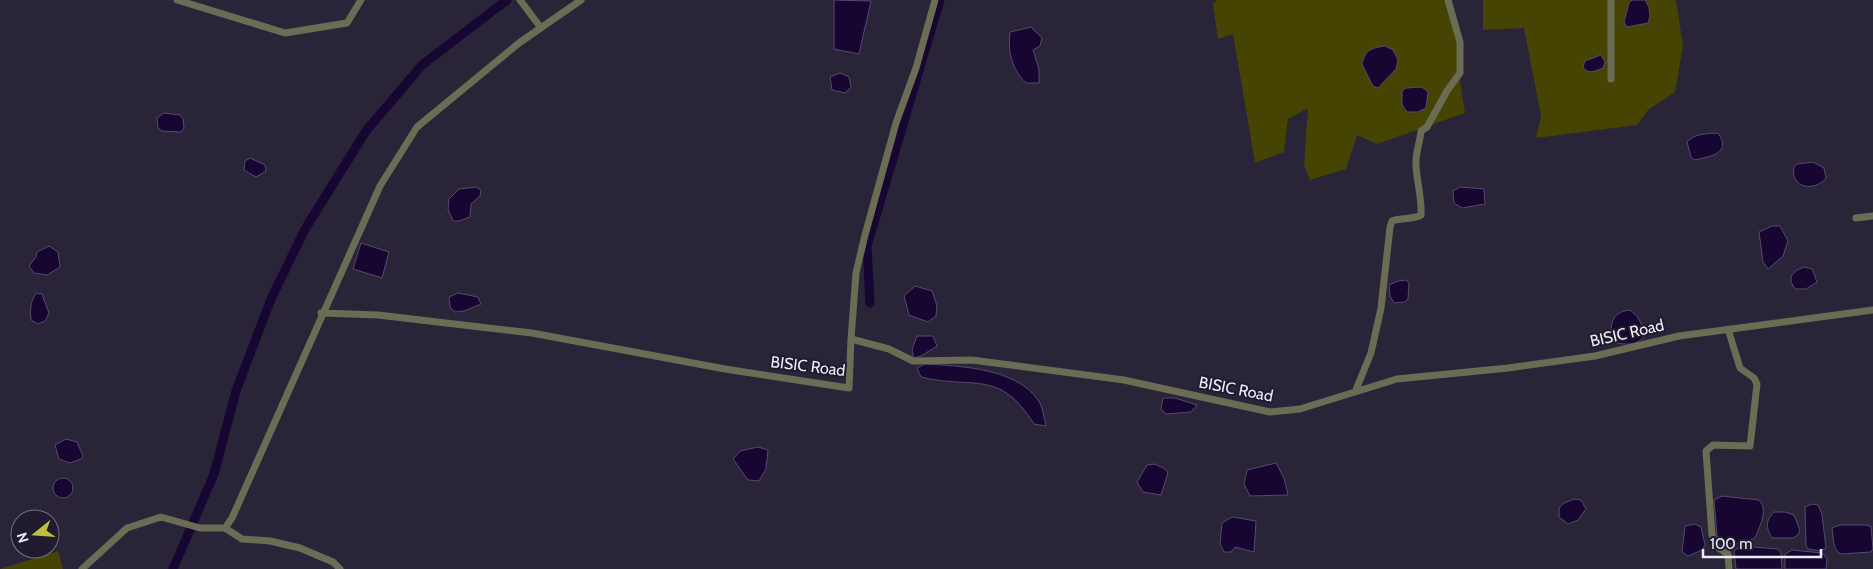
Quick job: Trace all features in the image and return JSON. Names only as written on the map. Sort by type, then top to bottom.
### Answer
[{"type":"street","points":[[177,0],[285,33],[347,24],[361,0]]},
{"type":"street","points":[[520,0],[541,28]]},
{"type":"street","points":[[225,528],[232,518],[321,313],[380,186],[417,127],[459,91],[581,0]]},
{"type":"street","points":[[852,339],[856,273],[865,235],[896,123],[916,68],[935,0]]},
{"type":"street","points":[[1355,392],[1371,353],[1381,308],[1392,221],[1398,218],[1417,218],[1421,215],[1422,204],[1416,168],[1416,151],[1421,130],[1427,127],[1460,72],[1460,42],[1448,0]]},
{"type":"street","points":[[1611,0],[1611,79]]},
{"type":"street","points":[[1856,218],[1873,216]]},
{"type":"street","name":"BISIC Road","points":[[321,313],[378,315],[532,333],[698,364],[849,388],[852,339],[889,350],[913,361],[972,360],[1124,380],[1270,412],[1300,409],[1397,379],[1508,368],[1595,356],[1645,345],[1664,338],[1873,310]]},
{"type":"street","points":[[1728,329],[1740,368],[1754,378],[1757,384],[1750,446],[1712,445],[1706,451],[1712,535],[1717,547],[1728,554],[1729,569]]},
{"type":"street","points":[[82,569],[127,528],[161,517],[200,528],[225,528],[242,539],[270,541],[300,548],[333,562],[340,569]]},
{"type":"shaded area","points":[[834,0],[871,1],[859,54],[834,49]]},
{"type":"shaded area","points":[[1217,0],[1446,0],[1459,42],[1460,81],[1465,113],[1377,144],[1357,135],[1346,169],[1310,180],[1304,165],[1308,108],[1288,119],[1284,152],[1255,163],[1233,34],[1218,39],[1213,4]],"holes":[[[1422,87],[1418,112],[1408,112],[1403,109],[1402,91]]]},
{"type":"shaded area","points":[[1483,0],[1632,0],[1629,3],[1650,8],[1645,0],[1676,0],[1683,46],[1675,92],[1648,110],[1637,125],[1536,138],[1541,116],[1524,28],[1483,30]]},
{"type":"shaded area","points":[[1632,0],[1645,0],[1650,11],[1648,23],[1627,27],[1624,22],[1629,3]]},
{"type":"shaded area","points":[[1031,27],[1042,38],[1040,46],[1033,50],[1039,69],[1039,83],[1026,83],[1017,72],[1010,53],[1010,32]]},
{"type":"shaded area","points":[[1385,46],[1393,50],[1398,60],[1396,69],[1378,88],[1373,86],[1362,64],[1369,50]]},
{"type":"shaded area","points":[[1601,55],[1605,62],[1603,68],[1589,72],[1583,67],[1585,61]]},
{"type":"shaded area","points":[[840,73],[849,77],[851,87],[845,93],[832,90],[830,77]]},
{"type":"shaded area","points":[[1422,87],[1428,92],[1426,108],[1418,112],[1407,112],[1402,104],[1402,91],[1406,88]]},
{"type":"shaded area","points":[[164,113],[180,115],[183,119],[184,128],[181,132],[162,131],[158,128],[157,118]]},
{"type":"shaded area","points":[[1718,133],[1722,140],[1723,146],[1721,150],[1712,156],[1694,160],[1691,157],[1687,142],[1690,139],[1701,134]]},
{"type":"shaded area","points":[[250,158],[265,165],[266,171],[256,177],[244,170],[245,161]]},
{"type":"shaded area","points":[[1813,162],[1824,168],[1826,178],[1816,185],[1804,186],[1799,184],[1794,174],[1794,167],[1797,164]]},
{"type":"shaded area","points":[[476,187],[481,190],[480,196],[471,204],[470,217],[453,221],[448,209],[449,199],[459,189]]},
{"type":"shaded area","points":[[1460,187],[1484,189],[1485,204],[1462,208],[1454,203],[1453,191]]},
{"type":"shaded area","points":[[1772,226],[1780,226],[1788,241],[1783,256],[1768,269],[1763,262],[1759,232]]},
{"type":"shaded area","points":[[361,243],[389,252],[382,278],[353,269]]},
{"type":"shaded area","points":[[49,246],[58,252],[60,267],[47,275],[34,273],[29,266],[36,257],[37,252]]},
{"type":"shaded area","points":[[1804,267],[1812,269],[1817,282],[1806,289],[1795,289],[1791,282],[1791,276],[1797,270]]},
{"type":"shaded area","points":[[1407,280],[1409,284],[1408,299],[1405,302],[1394,303],[1390,296],[1389,285]]},
{"type":"shaded area","points":[[915,286],[932,291],[937,306],[936,316],[928,322],[909,315],[904,296]]},
{"type":"shaded area","points":[[37,293],[42,294],[49,313],[45,321],[38,324],[31,320],[32,302]]},
{"type":"shaded area","points":[[458,293],[478,297],[481,304],[464,311],[455,312],[450,307],[449,297]]},
{"type":"shaded area","points":[[1630,310],[1637,316],[1646,333],[1644,337],[1632,344],[1615,342],[1611,331],[1613,321],[1619,313]]},
{"type":"shaded area","points":[[917,336],[933,336],[937,346],[914,358],[912,350]]},
{"type":"shaded area","points":[[925,364],[970,368],[1002,375],[1016,381],[1028,389],[1040,403],[1046,426],[1034,424],[1021,406],[1009,395],[997,388],[984,384],[921,377],[917,368]]},
{"type":"shaded area","points":[[1163,398],[1175,398],[1197,405],[1191,412],[1166,414],[1161,409]]},
{"type":"shaded area","points":[[66,439],[77,442],[83,456],[81,459],[70,463],[59,459],[55,445]]},
{"type":"shaded area","points":[[758,447],[768,450],[766,469],[759,481],[748,480],[733,459],[740,451]]},
{"type":"shaded area","points":[[1276,463],[1284,478],[1288,495],[1250,496],[1244,484],[1247,470]]},
{"type":"shaded area","points":[[1155,464],[1165,469],[1168,473],[1161,495],[1143,492],[1137,482],[1147,465]]},
{"type":"shaded area","points":[[63,478],[70,481],[73,488],[70,495],[63,498],[56,495],[53,488],[56,481]]},
{"type":"shaded area","points":[[1722,496],[1759,500],[1762,504],[1763,514],[1755,538],[1745,543],[1724,544],[1720,541],[1717,535],[1714,500]]},
{"type":"shaded area","points":[[1574,499],[1581,500],[1586,509],[1578,520],[1568,524],[1559,517],[1559,508],[1564,503]]},
{"type":"shaded area","points":[[1812,504],[1818,505],[1822,514],[1826,548],[1821,551],[1808,549],[1806,545],[1805,507]]},
{"type":"shaded area","points":[[1774,512],[1785,512],[1794,515],[1800,530],[1798,535],[1793,538],[1772,538],[1767,525],[1769,518]]},
{"type":"shaded area","points":[[1232,517],[1256,521],[1254,552],[1235,547],[1231,552],[1224,552],[1220,544],[1222,523]]},
{"type":"shaded area","points":[[1695,524],[1701,527],[1705,545],[1702,550],[1688,556],[1682,552],[1685,526]]},
{"type":"shaded area","points":[[1840,525],[1867,525],[1871,527],[1873,549],[1871,552],[1841,554],[1838,552],[1835,547],[1832,528]]},
{"type":"shaded area","points":[[1741,546],[1778,549],[1781,553],[1782,569],[1736,569],[1734,551]]},
{"type":"shaded area","points":[[1792,550],[1822,553],[1827,559],[1826,569],[1785,569],[1785,554]]},
{"type":"shaded area","points":[[60,558],[63,569],[0,569],[32,559]]},
{"type":"waterway","points":[[173,569],[214,474],[236,391],[271,299],[305,229],[366,131],[422,65],[507,0]]},
{"type":"waterway","points":[[870,303],[867,246],[940,0]]}]
